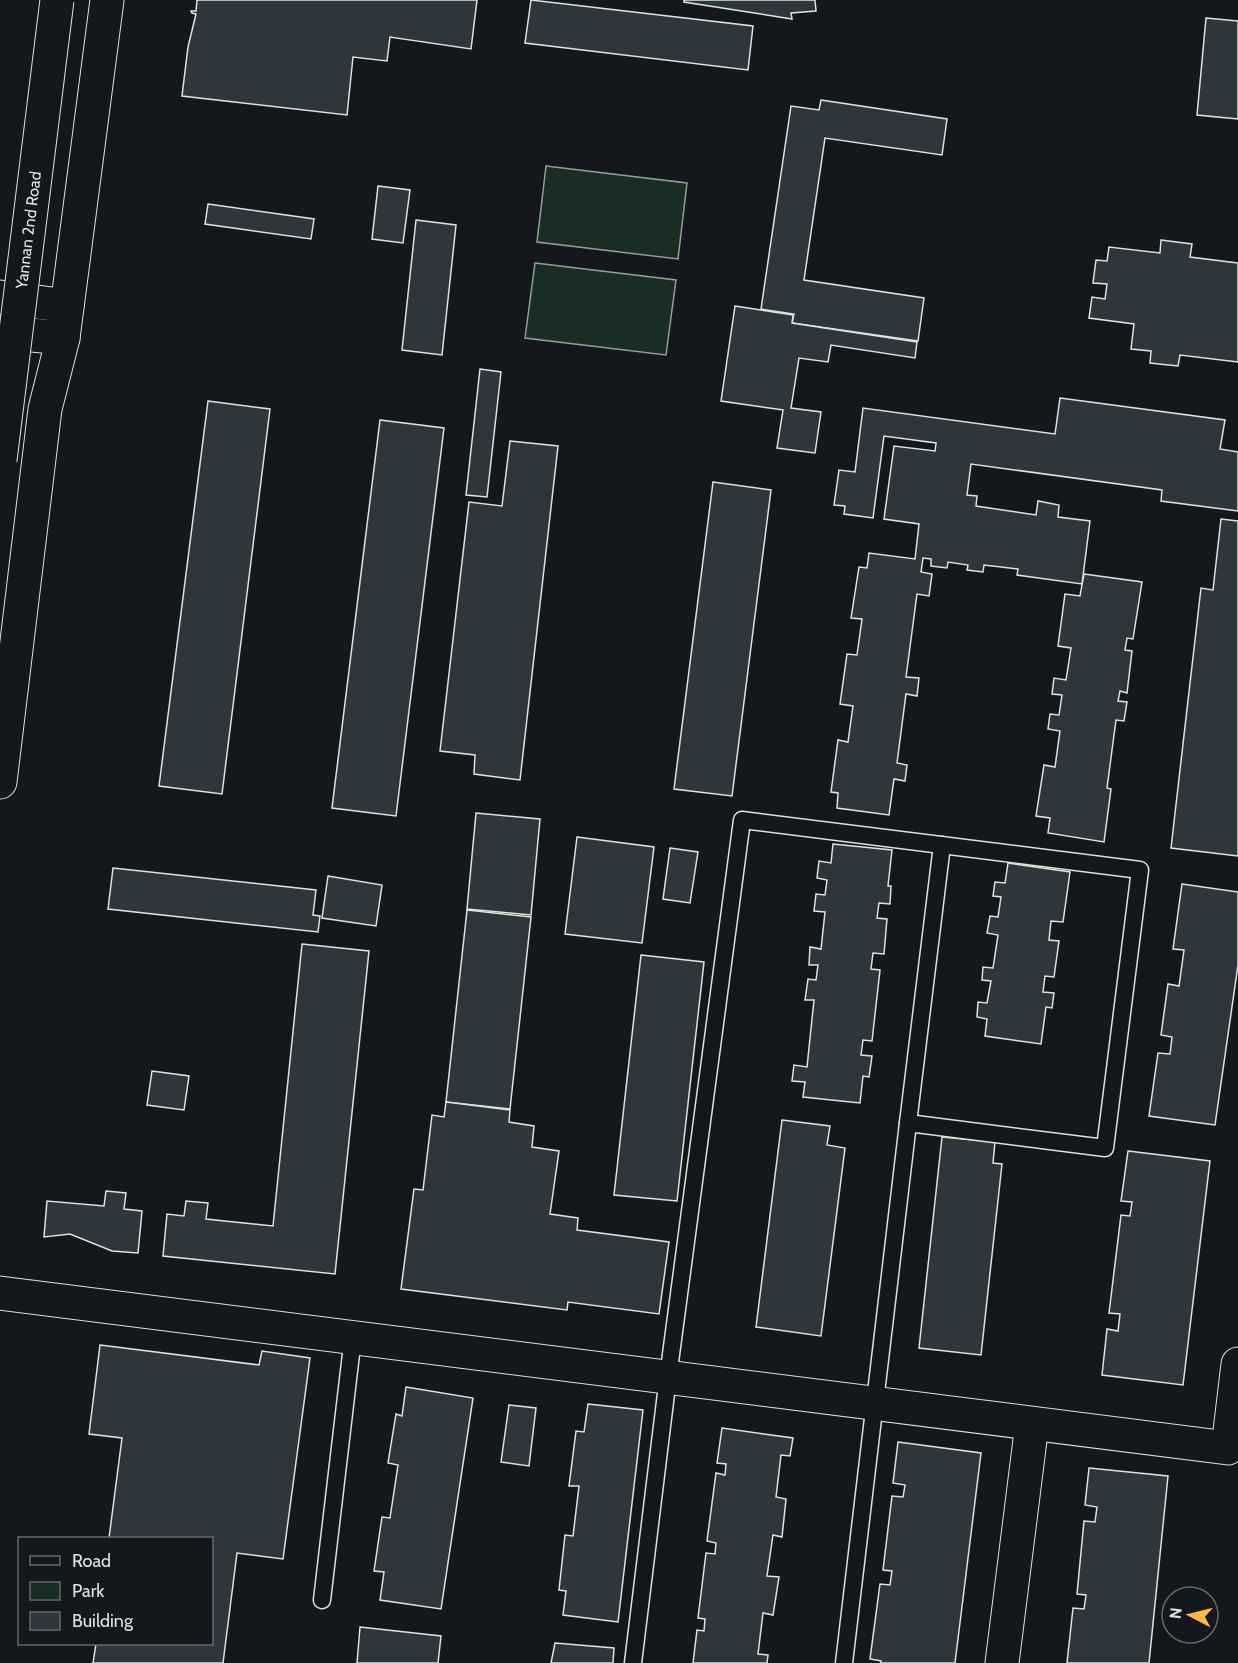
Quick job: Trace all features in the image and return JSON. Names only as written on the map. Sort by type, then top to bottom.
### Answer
[{"type":"street","name":"Yannan 2nd Road","points":[[0,460],[57,0]]},
{"type":"street","points":[[0,782],[45,409],[63,338],[107,0]]},
{"type":"street","points":[[0,297],[67,306]]},
{"type":"street","points":[[0,332],[63,338]]},
{"type":"street","points":[[0,1293],[1228,1448],[1238,1364]]},
{"type":"street","points":[[1002,1663],[1032,1424]]},
{"type":"lane","points":[[633,1663],[668,1377],[742,820],[1140,870],[1105,1148],[908,1123]]},
{"type":"lane","points":[[844,1663],[942,845]]},
{"type":"lane","points":[[322,1600],[353,1337]]},
{"type":"green space","points":[[546,166],[687,183],[678,259],[537,242]]},
{"type":"green space","points":[[535,263],[676,280],[666,355],[525,338]]},
{"type":"building","points":[[197,0],[477,0],[471,49],[390,37],[387,61],[353,57],[347,115],[182,96],[188,47],[196,14],[191,11],[196,11]]},
{"type":"building","points":[[531,0],[753,26],[748,70],[525,43]]},
{"type":"building","points":[[684,0],[815,0],[816,11],[791,13],[792,19],[684,2]]},
{"type":"building","points":[[1206,18],[1238,21],[1238,119],[1197,115]]},
{"type":"building","points":[[821,100],[947,119],[942,155],[825,138],[804,280],[924,298],[918,341],[792,323],[794,314],[761,309],[791,106],[819,110]]},
{"type":"building","points":[[378,186],[410,190],[403,243],[372,239]]},
{"type":"building","points":[[208,204],[314,219],[311,239],[205,224]]},
{"type":"building","points":[[416,220],[456,225],[442,355],[402,350]]},
{"type":"building","points":[[1161,240],[1192,244],[1190,257],[1238,263],[1238,362],[1180,355],[1178,366],[1150,363],[1151,351],[1131,349],[1134,324],[1089,318],[1092,297],[1105,299],[1107,284],[1093,283],[1096,260],[1107,261],[1109,247],[1160,253]]},
{"type":"building","points":[[735,306],[793,315],[792,323],[917,342],[915,358],[831,345],[828,362],[799,358],[791,408],[821,412],[815,453],[777,448],[783,410],[721,401]]},
{"type":"building","points":[[480,369],[501,372],[487,497],[466,495]]},
{"type":"building","points":[[1060,398],[1225,420],[1220,449],[1238,452],[1238,511],[1161,501],[1162,490],[971,464],[967,495],[977,496],[976,506],[1036,515],[1038,501],[1059,505],[1058,517],[1090,521],[1082,584],[1017,575],[1018,569],[984,565],[983,572],[967,570],[968,565],[948,562],[947,568],[931,566],[931,559],[923,558],[921,572],[932,574],[929,596],[917,594],[906,677],[919,678],[917,696],[906,694],[897,763],[907,765],[905,781],[894,779],[889,815],[837,808],[838,793],[831,792],[838,740],[848,742],[853,706],[840,704],[847,654],[857,655],[862,619],[851,618],[859,567],[867,568],[869,553],[915,559],[919,524],[884,519],[894,446],[935,451],[936,443],[884,436],[873,518],[844,514],[845,506],[834,505],[839,470],[855,472],[863,408],[1055,434]]},
{"type":"building","points":[[208,401],[270,409],[222,794],[159,786]]},
{"type":"building","points":[[380,420],[444,428],[396,816],[332,808]]},
{"type":"building","points":[[510,441],[558,446],[520,780],[474,774],[475,755],[440,751],[469,502],[502,506]]},
{"type":"building","points":[[713,482],[771,490],[732,796],[674,789]]},
{"type":"building","points":[[1221,519],[1238,521],[1238,856],[1171,848],[1201,588],[1213,590]]},
{"type":"building","points":[[1084,574],[1142,582],[1133,639],[1127,638],[1125,650],[1132,651],[1127,693],[1120,691],[1118,701],[1127,702],[1124,721],[1116,720],[1107,788],[1111,789],[1104,842],[1048,833],[1050,818],[1036,816],[1044,765],[1055,767],[1060,731],[1048,729],[1050,714],[1059,715],[1062,695],[1052,694],[1054,678],[1066,680],[1071,648],[1058,646],[1065,594],[1080,596]]},
{"type":"building","points":[[476,813],[540,819],[531,915],[467,909]]},
{"type":"building","points":[[577,837],[654,847],[642,943],[565,934]]},
{"type":"building","points":[[833,844],[892,850],[888,886],[891,886],[890,904],[879,903],[877,918],[887,919],[884,954],[873,953],[871,969],[880,970],[872,1041],[863,1040],[861,1055],[872,1056],[869,1077],[863,1076],[860,1103],[803,1097],[805,1082],[792,1081],[794,1065],[807,1067],[814,1000],[805,1000],[808,979],[816,980],[818,965],[809,965],[810,947],[821,949],[825,912],[814,911],[816,894],[825,895],[827,880],[817,878],[819,861],[831,863]]},
{"type":"building","points":[[670,848],[698,852],[690,903],[663,899]]},
{"type":"building","points":[[1008,863],[1070,872],[1063,922],[1051,921],[1049,940],[1059,941],[1054,977],[1045,976],[1043,992],[1054,993],[1052,1008],[1046,1007],[1041,1044],[985,1036],[987,1019],[977,1017],[978,1002],[987,1003],[991,981],[982,980],[983,967],[993,968],[998,935],[987,933],[990,916],[998,917],[1001,897],[993,896],[995,882],[1005,883]]},
{"type":"building","points":[[113,868],[316,890],[313,915],[320,916],[318,932],[108,909]]},
{"type":"building","points":[[328,876],[382,885],[376,926],[322,918]]},
{"type":"building","points":[[1182,884],[1238,892],[1238,965],[1215,1125],[1149,1116],[1158,1053],[1170,1054],[1172,1037],[1161,1035],[1168,984],[1179,986],[1184,950],[1173,949]]},
{"type":"building","points":[[467,910],[531,917],[510,1109],[446,1102]]},
{"type":"building","points":[[302,944],[369,951],[335,1274],[163,1256],[167,1214],[184,1216],[186,1201],[208,1203],[206,1219],[273,1226]]},
{"type":"building","points":[[641,955],[704,962],[677,1201],[614,1195]]},
{"type":"building","points":[[152,1071],[189,1076],[184,1110],[147,1105]]},
{"type":"building","points":[[446,1102],[510,1110],[509,1122],[534,1126],[532,1147],[559,1151],[550,1214],[578,1218],[577,1230],[669,1242],[659,1314],[568,1302],[567,1310],[401,1289],[414,1189],[423,1190],[432,1115],[444,1117]]},
{"type":"building","points":[[782,1120],[830,1126],[827,1145],[845,1148],[821,1336],[756,1327]]},
{"type":"building","points":[[942,1137],[995,1142],[993,1163],[1002,1164],[981,1355],[919,1348]]},
{"type":"building","points":[[1128,1151],[1210,1161],[1183,1385],[1102,1375],[1107,1329],[1118,1331],[1120,1314],[1109,1313],[1121,1215],[1130,1216],[1132,1202],[1121,1201]]},
{"type":"building","points":[[106,1191],[126,1193],[124,1209],[142,1211],[138,1253],[112,1251],[70,1234],[44,1237],[47,1201],[104,1206]]},
{"type":"building","points":[[100,1345],[259,1365],[262,1351],[310,1358],[283,1559],[237,1553],[223,1663],[93,1663],[96,1645],[213,1645],[213,1537],[109,1537],[122,1438],[89,1434]]},
{"type":"building","points":[[406,1387],[473,1398],[441,1609],[380,1600],[384,1572],[374,1571],[382,1517],[390,1518],[398,1465],[388,1463],[396,1414],[402,1416]]},
{"type":"building","points":[[588,1404],[643,1410],[618,1622],[563,1615],[566,1591],[559,1590],[565,1535],[573,1536],[579,1486],[569,1486],[576,1431],[584,1432]]},
{"type":"building","points":[[509,1405],[536,1408],[529,1466],[501,1462]]},
{"type":"building","points":[[722,1428],[793,1438],[790,1456],[781,1455],[776,1497],[786,1499],[782,1537],[773,1535],[767,1576],[779,1577],[773,1615],[763,1613],[758,1654],[768,1655],[767,1663],[693,1663],[697,1630],[704,1631],[705,1619],[698,1618],[706,1553],[715,1554],[716,1543],[707,1541],[716,1473],[725,1475],[726,1464],[717,1463]]},
{"type":"building","points":[[898,1442],[981,1453],[955,1663],[881,1663],[881,1661],[870,1659],[880,1584],[890,1585],[892,1571],[883,1570],[892,1496],[903,1497],[905,1485],[893,1483]]},
{"type":"building","points":[[1089,1468],[1168,1476],[1149,1663],[1067,1663],[1073,1608],[1084,1609],[1086,1595],[1077,1594],[1084,1521],[1095,1522],[1097,1507],[1085,1505]]},
{"type":"building","points":[[360,1627],[441,1636],[438,1663],[357,1663]]},
{"type":"building","points":[[555,1643],[614,1648],[613,1663],[551,1663]]}]
